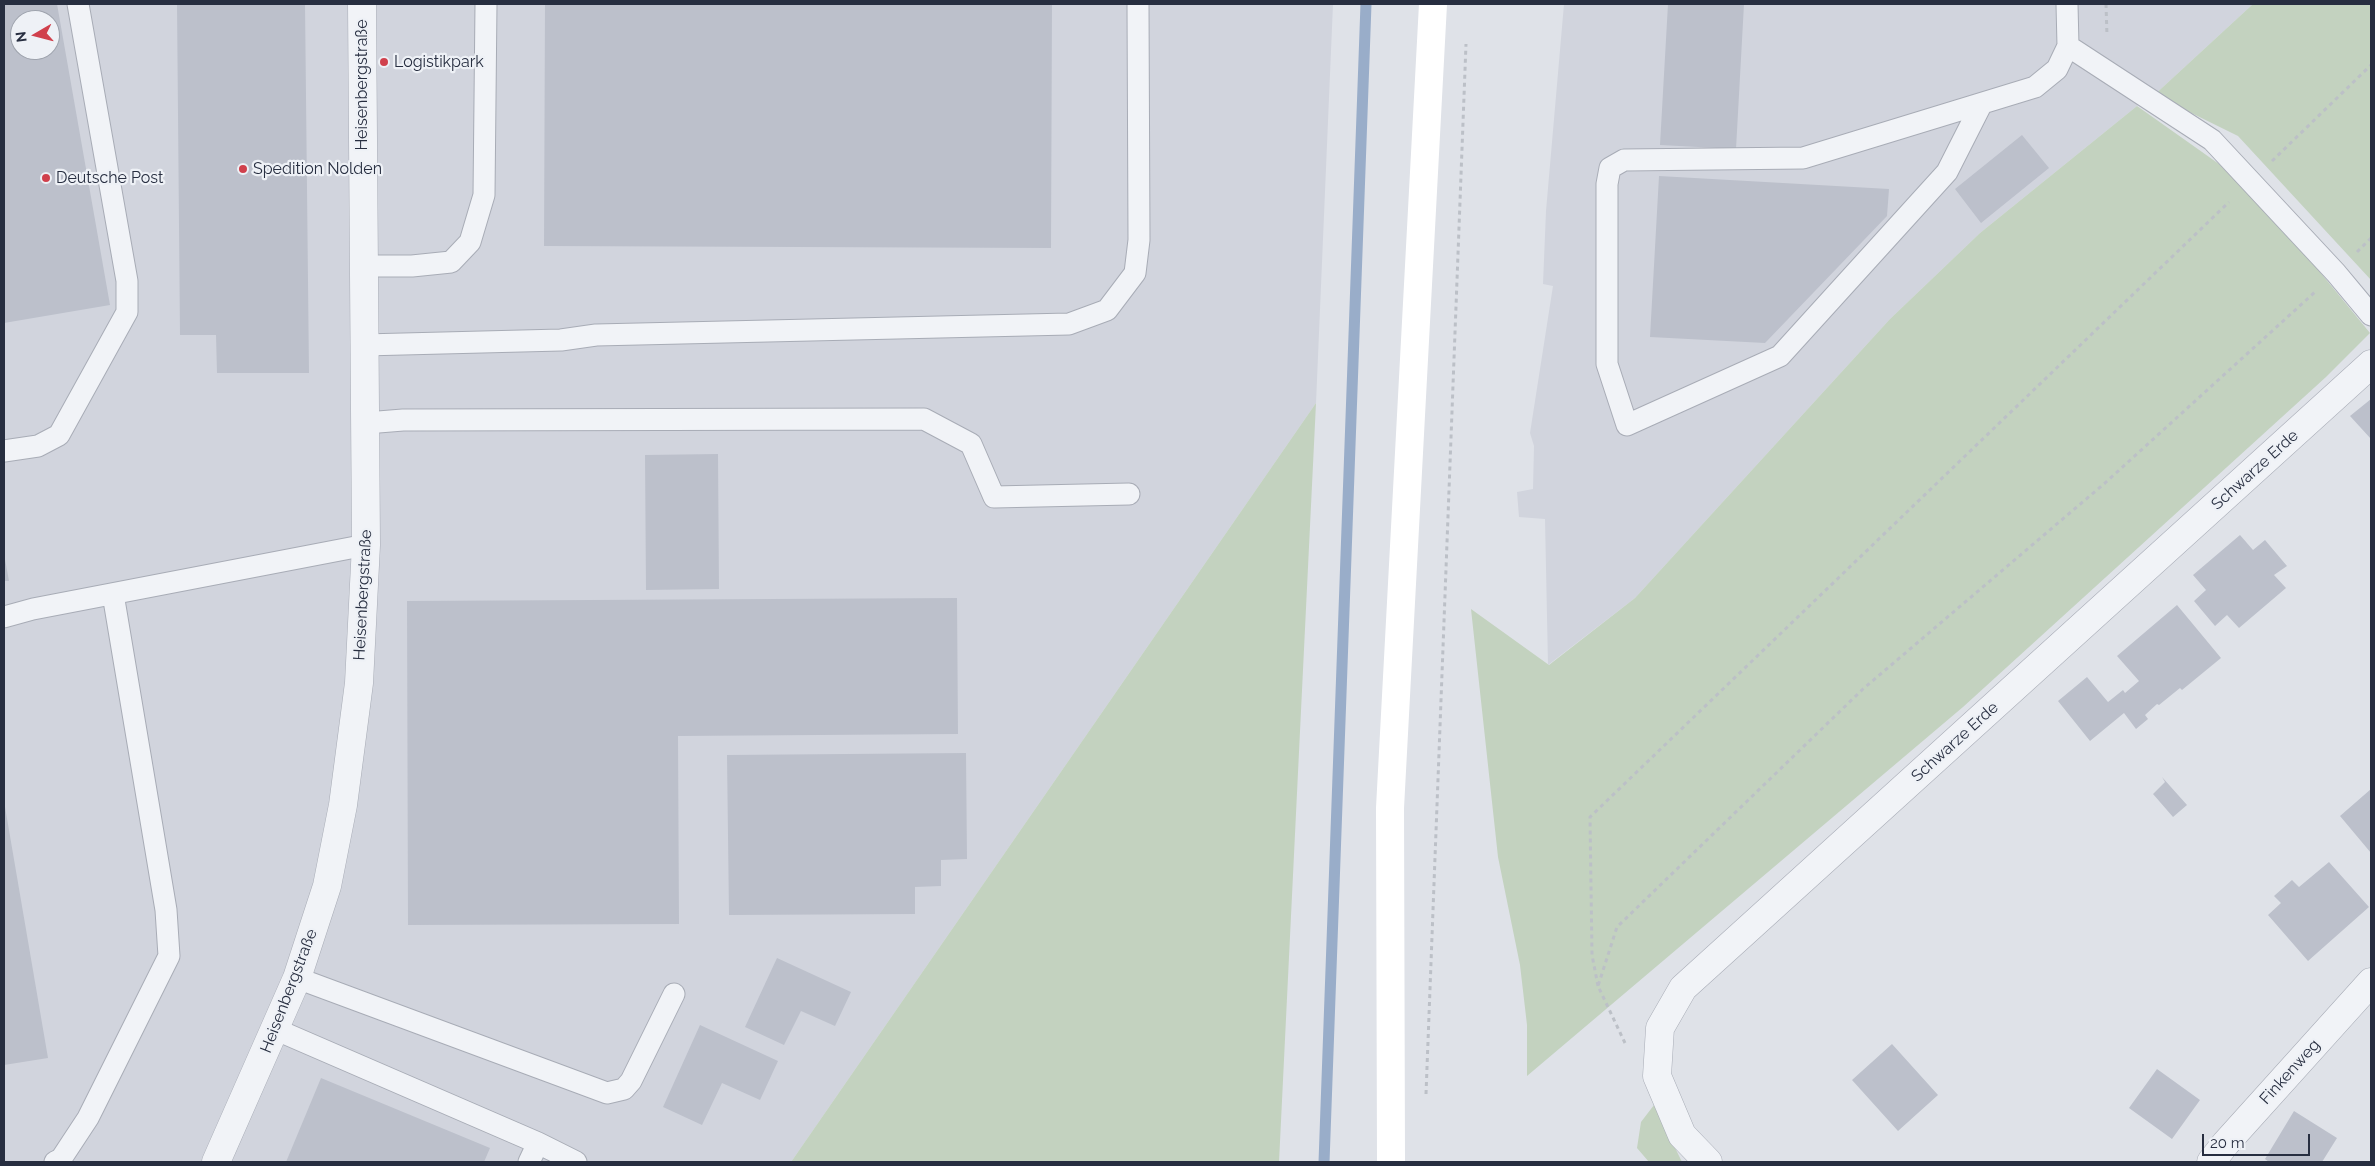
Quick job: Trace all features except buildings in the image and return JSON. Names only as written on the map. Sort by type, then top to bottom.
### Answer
[{"type":"main road","points":[[1391,1162],[1390,808],[1433,4]]},
{"type":"street","name":"Heisenbergstraße","points":[[216,1162],[277,1030],[298,978],[327,886],[344,805],[358,684],[366,545],[362,4]]},
{"type":"street","name":"Schwarze Erde","points":[[1708,1162],[1682,1135],[1657,1076],[1660,1028],[1683,988],[2371,364]]},
{"type":"street","name":"Finkenweg","points":[[2211,1162],[2371,982]]},
{"type":"lane","points":[[4,452],[38,446],[59,435],[127,312],[127,281],[78,4]]},
{"type":"lane","points":[[363,266],[412,266],[451,262],[470,242],[484,195],[486,4]]},
{"type":"lane","points":[[364,345],[561,340],[596,335],[1069,324],[1107,310],[1135,273],[1139,240],[1138,4]]},
{"type":"lane","points":[[1980,105],[1947,172],[1780,356],[1627,425],[1607,364],[1607,184],[1610,168],[1624,160],[1803,158],[2035,87],[2057,69],[2068,46],[2067,4]]},
{"type":"lane","points":[[2068,46],[2212,140],[2336,273],[2371,315]]},
{"type":"lane","points":[[366,423],[413,420],[924,419],[971,444],[994,497],[1129,494]]},
{"type":"lane","points":[[4,617],[33,609],[366,545]]},
{"type":"lane","points":[[55,1162],[61,1159],[88,1118],[169,956],[166,910],[113,594]]},
{"type":"lane","points":[[298,978],[606,1093],[624,1089],[631,1081],[674,994]]},
{"type":"lane","points":[[277,1030],[538,1143],[576,1162]]},
{"type":"lane","points":[[529,1162],[538,1143]]},
{"type":"path","points":[[1426,1104],[1466,43]]},
{"type":"path","points":[[1657,1076],[1623,1040],[1598,986],[1592,955],[1590,817],[2371,65]]},
{"type":"path","points":[[1598,986],[1617,927],[1863,689],[2105,483],[2336,273],[2371,238]]},
{"type":"shaded area","points":[[4,4],[1333,4],[1316,403],[791,1162],[4,1162]]},
{"type":"shaded area","points":[[1564,4],[2253,4],[2151,98],[2137,106],[1980,233],[1890,319],[1635,598],[1548,665],[1545,519],[1519,517],[1517,492],[1533,489],[1534,446],[1530,433],[1553,286],[1543,284],[1546,211]]},
{"type":"green space","points":[[2253,4],[2371,4],[2371,280],[2238,136],[2163,99],[2151,98]]},
{"type":"green space","points":[[2137,106],[2219,164],[2292,238],[2370,333],[2326,377],[1963,707],[1527,1076],[1527,1025],[1520,965],[1498,857],[1471,609],[1549,665],[1635,598],[1890,319],[1980,233]]},
{"type":"green space","points":[[1316,403],[1279,1162],[791,1162]]},
{"type":"green space","points":[[1654,1105],[1682,1162],[1649,1162],[1637,1148],[1641,1122]]},
{"type":"waterway","points":[[1324,1162],[1366,4]]},
{"type":"place","name":"Logistikpark","points":[[384,62]]},
{"type":"place","name":"Spedition Nolden","points":[[243,169]]},
{"type":"place","name":"Deutsche Post","points":[[46,178]]}]
